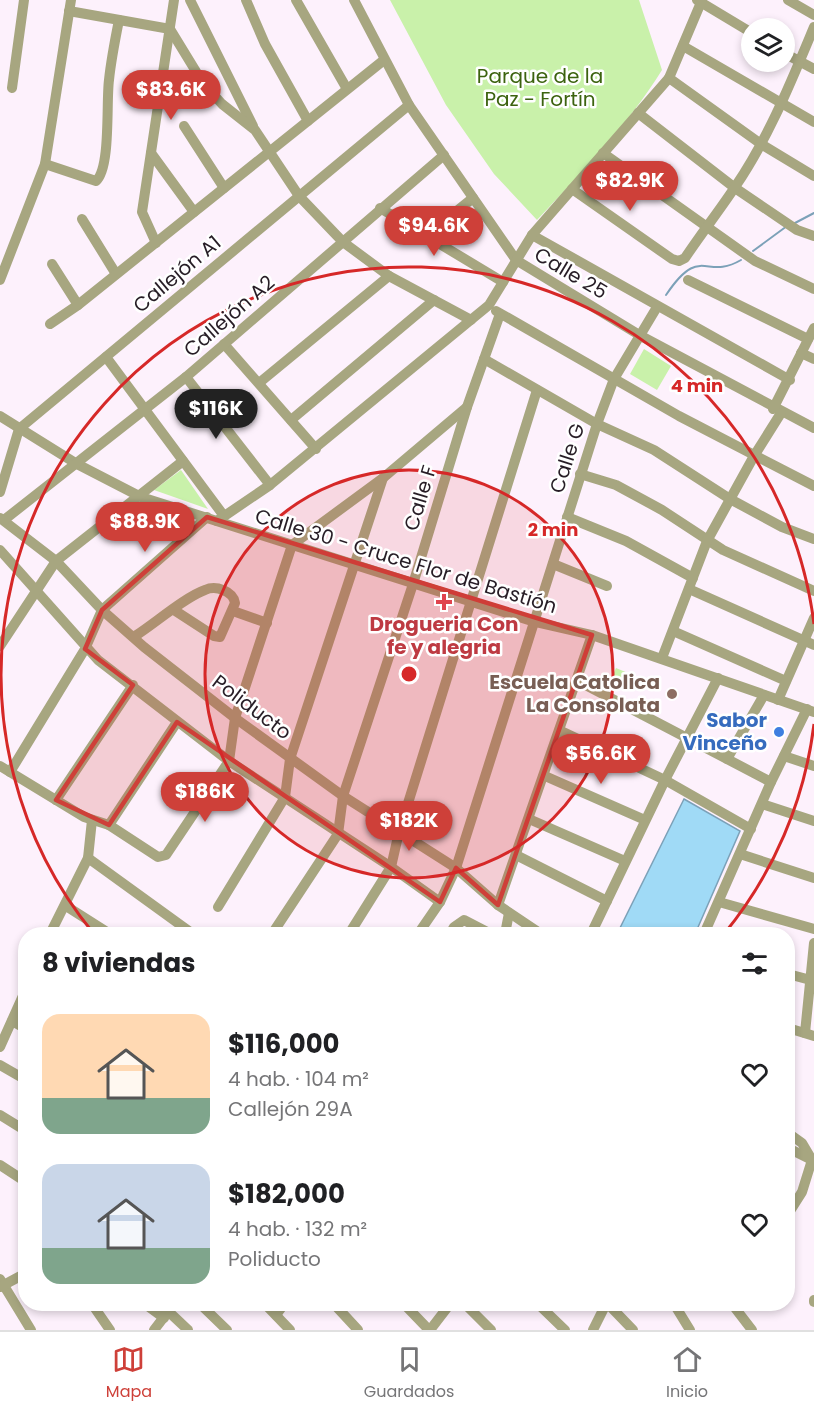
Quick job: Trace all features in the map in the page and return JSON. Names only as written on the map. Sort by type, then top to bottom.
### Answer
[{"type":"street","points":[[12,88],[24,0]]},
{"type":"street","points":[[156,243],[142,212],[174,0]]},
{"type":"street","points":[[190,0],[255,130],[299,196],[343,242],[389,276],[471,320]]},
{"type":"street","points":[[246,0],[265,44],[308,121]]},
{"type":"street","points":[[296,0],[347,89]]},
{"type":"street","name":"Calle 25","points":[[354,0],[409,105],[516,260],[641,336],[777,411],[814,428]]},
{"type":"street","points":[[788,0],[814,15]]},
{"type":"street","points":[[467,407],[383,478],[292,545],[235,718],[229,761],[166,855],[162,857],[109,825],[92,820],[5,769],[85,649],[102,610],[216,518],[270,485],[489,305],[532,235],[669,78],[700,1],[741,26]]},
{"type":"street","points":[[0,280],[45,164],[70,6],[119,20],[170,29],[213,96],[255,130]]},
{"type":"street","points":[[45,164],[88,180],[99,179],[105,155],[109,81],[119,20]]},
{"type":"street","points":[[572,189],[672,260],[679,261],[685,258],[735,188],[761,144],[781,105],[814,27]]},
{"type":"street","points":[[683,46],[781,105],[814,122]]},
{"type":"street","points":[[50,324],[78,305],[384,60]]},
{"type":"street","points":[[795,60],[814,69]]},
{"type":"street","points":[[669,78],[761,144],[814,176]]},
{"type":"street","name":"Callejón A1","points":[[19,429],[409,105]]},
{"type":"street","points":[[638,114],[735,188],[797,230],[814,236]]},
{"type":"street","points":[[184,126],[224,188]]},
{"type":"street","points":[[151,153],[194,212]]},
{"type":"street","points":[[603,153],[755,261],[814,289]]},
{"type":"street","name":"Callejón A2","points":[[2,519],[78,464],[186,377],[380,208],[444,156]]},
{"type":"street","points":[[426,236],[473,198]]},
{"type":"street","points":[[380,208],[503,282]]},
{"type":"street","points":[[82,219],[116,274]]},
{"type":"street","points":[[532,235],[790,380]]},
{"type":"street","points":[[52,264],[78,305]]},
{"type":"street","points":[[259,383],[389,276]]},
{"type":"street","points":[[688,280],[808,339]]},
{"type":"street","points":[[291,420],[434,300]]},
{"type":"street","points":[[489,305],[500,314],[614,379],[754,456],[814,486]]},
{"type":"street","name":"Calle G","points":[[423,927],[440,902],[456,868],[597,424],[614,379],[657,307]]},
{"type":"street","name":"Calle F","points":[[338,834],[343,796],[413,584],[467,407],[500,314]]},
{"type":"street","points":[[662,658],[707,541],[777,411],[814,328]]},
{"type":"street","points":[[224,344],[316,448]]},
{"type":"street","points":[[801,353],[814,358]]},
{"type":"street","points":[[106,357],[183,461],[216,518]]},
{"type":"street","points":[[484,359],[597,424],[654,450],[730,500],[782,527],[814,539]]},
{"type":"street","points":[[186,377],[270,485]]},
{"type":"street","points":[[353,927],[392,867],[399,832],[537,390]]},
{"type":"street","name":"Calle 30 - Cruce Flor de Bastión","points":[[0,416],[78,464],[141,497],[216,518],[472,603],[535,622],[592,635],[810,711]]},
{"type":"street","points":[[0,492],[19,429]]},
{"type":"street","points":[[0,646],[36,588],[56,561],[141,497],[183,461]]},
{"type":"street","points":[[580,474],[616,485],[662,510],[707,541],[757,567],[814,591]]},
{"type":"street","points":[[218,908],[285,797],[290,759],[383,478]]},
{"type":"street","points":[[567,517],[626,541],[693,578]]},
{"type":"street","name":"Poliducto","points":[[2,519],[56,561],[102,610],[135,636],[155,656],[235,718],[343,796],[456,868],[498,905],[530,927]]},
{"type":"street","points":[[0,550],[36,588],[85,649],[229,761],[392,867],[440,902]]},
{"type":"street","points":[[553,564],[607,586]]},
{"type":"street","points":[[135,636],[174,610],[207,588],[227,592],[234,597],[233,611],[223,634],[216,637],[174,610]]},
{"type":"street","points":[[689,590],[809,643]]},
{"type":"street","points":[[233,611],[267,623]]},
{"type":"street","points":[[778,700],[786,681],[809,643],[814,618]]},
{"type":"street","points":[[673,631],[786,681]]},
{"type":"street","points":[[498,905],[561,731],[592,635]]},
{"type":"street","points":[[594,927],[664,780],[718,678]]},
{"type":"street","points":[[578,681],[771,782]]},
{"type":"street","points":[[56,800],[133,685]]},
{"type":"street","points":[[727,759],[764,695]]},
{"type":"street","points":[[707,927],[771,782],[810,711]]},
{"type":"street","points":[[109,825],[177,722]]},
{"type":"street","points":[[561,731],[664,780],[752,829]]},
{"type":"street","points":[[784,756],[814,766]]},
{"type":"street","points":[[545,776],[645,820]]},
{"type":"street","points":[[762,804],[814,821]]},
{"type":"street","points":[[529,819],[625,861]]},
{"type":"street","points":[[54,927],[88,858],[92,820]]},
{"type":"street","points":[[277,927],[338,834]]},
{"type":"street","points":[[740,854],[814,878]]},
{"type":"street","points":[[516,855],[606,901]]},
{"type":"street","points":[[88,858],[183,927]]},
{"type":"street","points":[[719,902],[814,929]]},
{"type":"street","points":[[66,906],[100,927]]},
{"type":"street","points":[[506,927],[509,913]]},
{"type":"street","points":[[454,927],[464,920],[478,927]]},
{"type":"street","points":[[809,1035],[814,943]]},
{"type":"street","points":[[795,976],[812,981]]},
{"type":"street","points":[[0,1047],[18,1007]]},
{"type":"street","points":[[12,1021],[18,1024]]},
{"type":"street","points":[[0,1065],[18,1075]]},
{"type":"street","points":[[0,1114],[18,1126]]},
{"type":"street","points":[[795,1138],[802,1143],[813,1160]]},
{"type":"street","points":[[795,1151],[813,1160]]},
{"type":"street","points":[[795,1203],[802,1192],[813,1160]]},
{"type":"street","points":[[0,1165],[18,1177]]},
{"type":"street","points":[[18,1277],[1,1284],[18,1310]]},
{"type":"street","points":[[19,1311],[31,1330]]},
{"type":"street","points":[[97,1311],[110,1330]]},
{"type":"street","points":[[156,1329],[169,1311],[188,1330]]},
{"type":"street","points":[[207,1311],[227,1330]]},
{"type":"street","points":[[272,1311],[291,1330]]},
{"type":"street","points":[[276,1315],[279,1311]]},
{"type":"street","points":[[340,1311],[358,1330]]},
{"type":"street","points":[[411,1311],[429,1330],[444,1311]]},
{"type":"street","points":[[472,1311],[491,1330]]},
{"type":"street","points":[[545,1311],[565,1330]]},
{"type":"street","points":[[593,1330],[603,1311]]},
{"type":"street","points":[[614,1311],[633,1330]]},
{"type":"street","points":[[678,1311],[690,1330]]},
{"type":"street","points":[[737,1311],[752,1330]]},
{"type":"highlighted area","points":[[207,517],[592,635],[498,905],[456,868],[440,902],[177,722],[109,825],[56,800],[133,685],[85,649],[102,610]]},
{"type":"green space","name":"Parque de la Paz - Fortín","points":[[390,0],[639,0],[662,70],[619,129],[537,220],[494,174],[446,105]]},
{"type":"green space","points":[[644,349],[671,366],[657,390],[630,374]]},
{"type":"green space","points":[[181,470],[208,509],[154,490]]},
{"type":"green space","points":[[616,668],[635,676],[630,687],[611,679]]},
{"type":"water","points":[[684,799],[740,831],[698,927],[620,927]]},
{"type":"waterway","points":[[795,223],[814,213]]},
{"type":"waterway","points":[[753,251],[787,226]]},
{"type":"waterway","points":[[666,295],[687,271],[696,267],[729,265],[741,260]]},
{"type":"place","name":"Drogueria Con fe y alegria","points":[[444,602]]},
{"type":"place","name":"Escuela Catolica La Consolata","points":[[672,694]]},
{"type":"place","name":"Sabor Vinceño","points":[[779,732]]}]
